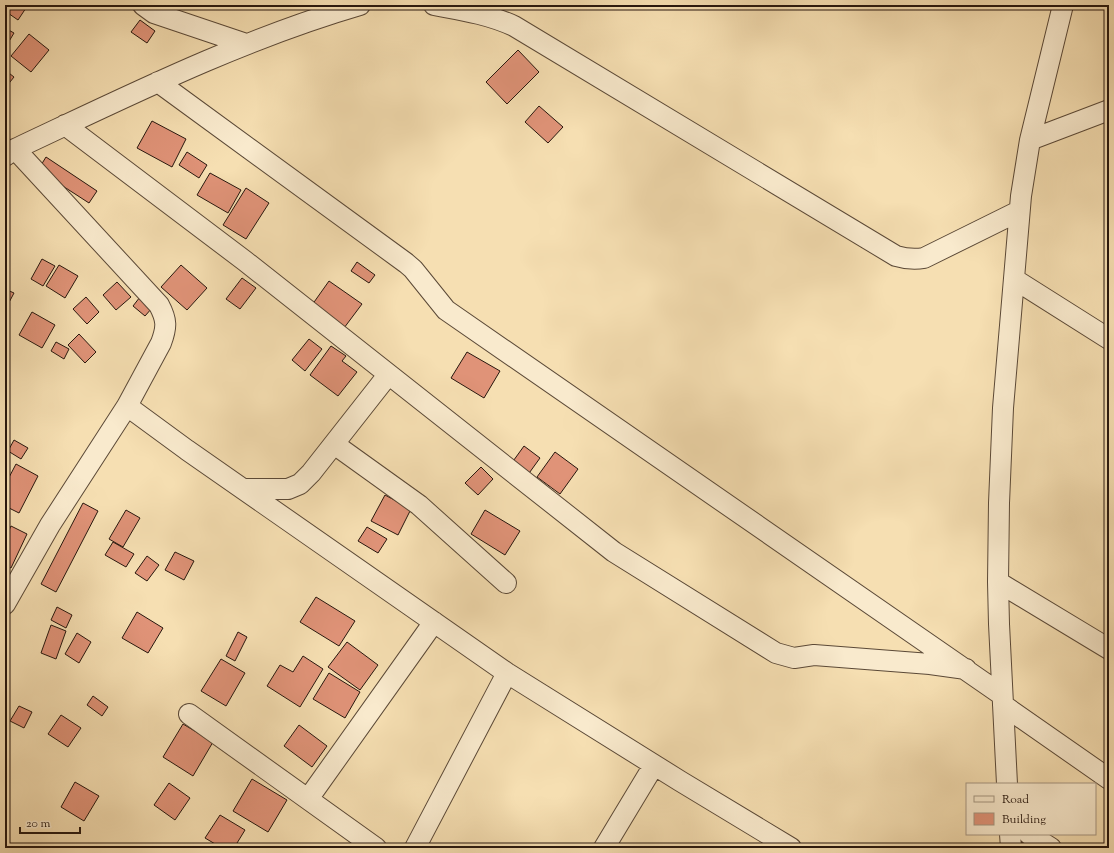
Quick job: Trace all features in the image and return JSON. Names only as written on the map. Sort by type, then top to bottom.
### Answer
[{"type":"street","points":[[143,5],[159,15],[246,44]]},
{"type":"street","points":[[5,604],[50,525],[126,406],[161,343],[165,332],[166,322],[159,305],[10,152],[102,107],[246,44],[360,5]]},
{"type":"street","points":[[434,5],[480,14],[498,19],[514,26],[896,256],[913,260],[924,258],[1020,211]]},
{"type":"street","points":[[1007,783],[998,624],[999,503],[1003,408],[1020,211],[1030,140],[1063,5]]},
{"type":"street","points":[[158,82],[406,263],[413,269],[446,310],[966,669],[1003,700],[1109,779]]},
{"type":"street","points":[[1030,140],[1109,110]]},
{"type":"street","points":[[66,125],[245,261],[614,552],[776,653],[794,658],[814,655],[930,664],[966,669]]},
{"type":"street","points":[[1014,279],[1109,339]]},
{"type":"street","points":[[244,489],[288,489],[300,484],[311,473],[388,375]]},
{"type":"street","points":[[126,406],[508,673],[654,765],[791,848]]},
{"type":"street","points":[[334,444],[419,505],[506,583]]},
{"type":"street","points":[[998,582],[1109,649]]},
{"type":"street","points":[[308,799],[434,622]]},
{"type":"street","points":[[415,848],[508,673]]},
{"type":"street","points":[[189,714],[376,848]]},
{"type":"street","points":[[604,848],[654,765]]},
{"type":"street","points":[[1010,835],[1011,848]]},
{"type":"street","points":[[1031,835],[1052,848]]},
{"type":"building","points":[[5,5],[28,5],[18,20],[5,11]]},
{"type":"building","points":[[140,20],[155,31],[147,43],[131,32]]},
{"type":"building","points":[[5,28],[14,33],[5,48]]},
{"type":"building","points":[[29,34],[49,50],[31,72],[11,56]]},
{"type":"building","points":[[518,50],[539,72],[507,104],[486,82]]},
{"type":"building","points":[[5,70],[14,77],[6,87],[5,86]]},
{"type":"building","points":[[539,106],[563,127],[548,143],[525,122]]},
{"type":"building","points":[[152,121],[186,139],[172,167],[137,148]]},
{"type":"building","points":[[187,152],[207,165],[199,178],[179,165]]},
{"type":"building","points":[[46,157],[97,191],[89,203],[38,170]]},
{"type":"building","points":[[210,173],[241,190],[228,213],[197,195]]},
{"type":"building","points":[[246,188],[269,203],[246,239],[223,225]]},
{"type":"building","points":[[42,259],[55,266],[43,286],[31,279]]},
{"type":"building","points":[[357,262],[375,275],[369,283],[351,271]]},
{"type":"building","points":[[59,265],[78,276],[65,298],[46,286]]},
{"type":"building","points":[[181,265],[207,288],[187,310],[161,287]]},
{"type":"building","points":[[242,278],[256,288],[240,309],[226,299]]},
{"type":"building","points":[[329,281],[362,304],[344,328],[312,305]]},
{"type":"building","points":[[117,282],[131,297],[116,310],[103,295]]},
{"type":"building","points":[[5,289],[14,293],[5,310]]},
{"type":"building","points":[[86,297],[99,312],[87,324],[73,309]]},
{"type":"building","points":[[140,297],[152,308],[145,316],[133,306]]},
{"type":"building","points":[[32,312],[55,325],[42,348],[19,335]]},
{"type":"building","points":[[79,334],[96,352],[85,363],[68,345]]},
{"type":"building","points":[[309,339],[322,349],[305,371],[292,360]]},
{"type":"building","points":[[56,342],[69,349],[64,359],[51,351]]},
{"type":"building","points":[[331,346],[346,356],[342,361],[357,372],[338,396],[310,375]]},
{"type":"building","points":[[467,352],[500,371],[484,398],[451,378]]},
{"type":"building","points":[[14,440],[28,448],[21,459],[8,451]]},
{"type":"building","points":[[524,446],[540,458],[527,476],[511,464]]},
{"type":"building","points":[[555,452],[578,469],[560,494],[537,477]]},
{"type":"building","points":[[16,464],[38,476],[19,513],[5,506],[5,485]]},
{"type":"building","points":[[481,467],[493,479],[478,495],[465,483]]},
{"type":"building","points":[[385,495],[411,509],[398,535],[371,521]]},
{"type":"building","points":[[83,503],[98,511],[56,592],[41,584]]},
{"type":"building","points":[[126,510],[140,518],[123,547],[109,539]]},
{"type":"building","points":[[485,510],[520,531],[505,555],[471,534]]},
{"type":"building","points":[[11,526],[27,534],[11,568],[5,565],[5,538]]},
{"type":"building","points":[[367,527],[387,539],[378,553],[358,541]]},
{"type":"building","points":[[113,542],[134,554],[126,567],[105,555]]},
{"type":"building","points":[[175,552],[194,561],[184,580],[165,570]]},
{"type":"building","points":[[147,556],[159,565],[147,581],[135,573]]},
{"type":"building","points":[[316,597],[355,621],[339,646],[300,622]]},
{"type":"building","points":[[57,607],[72,615],[66,628],[51,620]]},
{"type":"building","points":[[137,612],[163,628],[148,653],[122,638]]},
{"type":"building","points":[[51,625],[66,631],[56,659],[41,653]]},
{"type":"building","points":[[238,632],[247,637],[235,661],[226,656]]},
{"type":"building","points":[[77,633],[91,642],[79,663],[65,654]]},
{"type":"building","points":[[347,642],[378,665],[360,690],[328,667]]},
{"type":"building","points":[[303,656],[323,669],[300,707],[267,686],[280,665],[293,672]]},
{"type":"building","points":[[221,659],[245,673],[226,706],[201,691]]},
{"type":"building","points":[[329,673],[360,692],[345,718],[313,699]]},
{"type":"building","points":[[93,696],[108,707],[102,716],[87,705]]},
{"type":"building","points":[[19,706],[32,712],[24,728],[10,721]]},
{"type":"building","points":[[61,715],[81,728],[68,747],[48,734]]},
{"type":"building","points":[[183,724],[213,742],[193,776],[163,757]]},
{"type":"building","points":[[299,725],[327,746],[312,767],[284,746]]},
{"type":"building","points":[[252,779],[287,800],[268,832],[233,811]]},
{"type":"building","points":[[75,782],[99,796],[84,821],[61,807]]},
{"type":"building","points":[[169,783],[190,798],[175,820],[154,805]]},
{"type":"building","points":[[220,815],[245,830],[234,848],[222,848],[205,838]]}]
